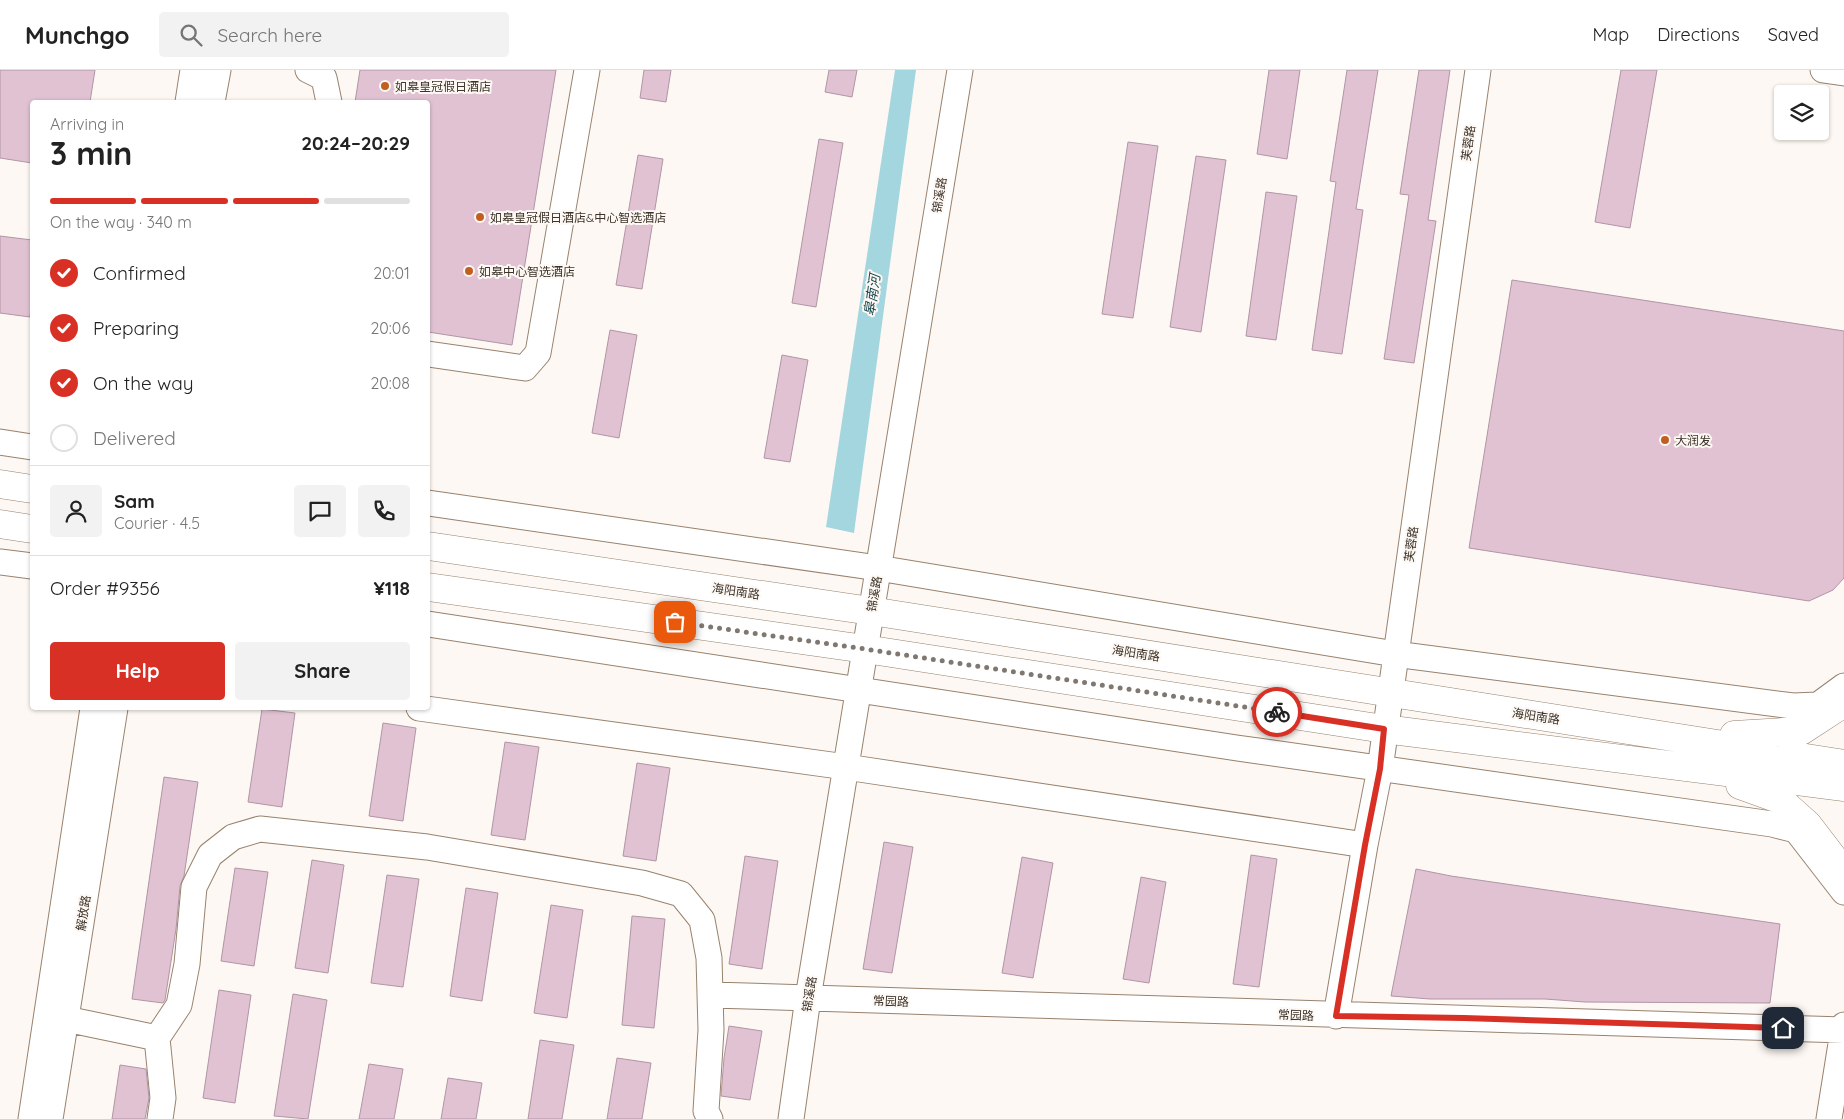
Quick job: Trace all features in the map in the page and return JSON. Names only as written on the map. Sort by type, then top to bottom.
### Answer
[{"type":"main road","points":[[0,484],[30,489]]},
{"type":"main road","points":[[0,524],[30,529]]},
{"type":"main road","name":"海阳南路","points":[[430,546],[871,611],[1844,764]]},
{"type":"main road","points":[[430,587],[865,649],[1384,729],[1844,787]]},
{"type":"main road","points":[[1687,739],[1802,731],[1844,703]]},
{"type":"main road","points":[[1689,767],[1779,799],[1808,825],[1844,872]]},
{"type":"street","points":[[188,100],[193,70]]},
{"type":"street","points":[[212,100],[218,70]]},
{"type":"street","points":[[430,354],[525,368],[538,353],[587,70]]},
{"type":"street","name":"锦溪路","points":[[791,1119],[808,998],[960,70]]},
{"type":"street","name":"芙蓉路","points":[[1336,1016],[1380,769],[1384,729],[1478,70]]},
{"type":"street","points":[[1824,70],[1844,73]]},
{"type":"street","points":[[319,73],[328,100]]},
{"type":"street","points":[[0,442],[30,447]]},
{"type":"street","points":[[430,504],[878,568],[1395,654],[1793,706],[1818,705],[1844,686]]},
{"type":"street","points":[[0,562],[30,566]]},
{"type":"street","points":[[430,624],[1380,769],[1772,824],[1796,830],[1844,892]]},
{"type":"street","name":"解放路","points":[[50,1119],[57,1018],[93,710]]},
{"type":"street","name":"解放路","points":[[31,1119],[57,1018],[115,710]]},
{"type":"street","points":[[430,710],[846,767],[1365,845]]},
{"type":"street","points":[[160,1119],[163,1098],[157,1038],[179,1006],[187,964],[194,887],[210,855],[233,836],[260,829],[436,848],[642,884],[681,894],[702,920],[709,958],[712,1030],[706,1111],[710,1119]]},
{"type":"street","name":"常园路","points":[[712,995],[1336,1016],[1844,1028]]},
{"type":"street","points":[[57,1018],[157,1038]]},
{"type":"street","points":[[1829,1119],[1844,1028]]},
{"type":"water","name":"皋南河","points":[[895,70],[916,70],[854,533],[826,527]]},
{"type":"building","points":[[0,70],[95,70],[90,100],[30,100],[30,163],[0,158]]},
{"type":"building","name":"如皋皇冠假日酒店&中心智选酒店","points":[[360,70],[556,70],[512,345],[430,332],[430,100],[355,100]]},
{"type":"building","points":[[644,70],[671,70],[666,102],[640,98]]},
{"type":"building","points":[[829,70],[857,70],[852,97],[825,92]]},
{"type":"building","points":[[1269,70],[1300,70],[1287,159],[1257,154]]},
{"type":"building","points":[[1347,70],[1378,70],[1356,209],[1363,210],[1342,354],[1312,350],[1336,182],[1330,181]]},
{"type":"building","points":[[1419,70],[1450,70],[1428,220],[1436,221],[1414,363],[1384,359],[1409,195],[1400,194]]},
{"type":"building","points":[[1621,70],[1657,70],[1630,228],[1595,222]]},
{"type":"building","points":[[819,139],[843,143],[816,307],[792,303]]},
{"type":"building","points":[[1128,142],[1158,146],[1133,318],[1102,314]]},
{"type":"building","points":[[638,155],[663,159],[642,289],[616,285]]},
{"type":"building","points":[[1196,156],[1226,160],[1201,332],[1170,327]]},
{"type":"building","points":[[1266,192],[1297,196],[1276,340],[1246,336]]},
{"type":"building","points":[[0,236],[30,240],[30,317],[0,313]]},
{"type":"building","name":"大润发","points":[[1512,280],[1844,331],[1844,578],[1833,590],[1809,601],[1469,548]]},
{"type":"building","points":[[610,330],[637,335],[619,438],[592,433]]},
{"type":"building","points":[[782,355],[808,360],[790,462],[764,458]]},
{"type":"building","points":[[262,710],[295,713],[282,807],[248,802]]},
{"type":"building","points":[[383,723],[416,728],[403,821],[369,816]]},
{"type":"building","points":[[505,742],[539,747],[525,840],[491,835]]},
{"type":"building","points":[[637,763],[670,768],[656,861],[623,856]]},
{"type":"building","points":[[164,777],[198,782],[184,876],[180,886],[176,929],[163,1003],[132,999]]},
{"type":"building","points":[[884,842],[913,847],[892,973],[863,969]]},
{"type":"building","points":[[1251,855],[1277,859],[1259,987],[1233,984]]},
{"type":"building","points":[[745,856],[778,861],[762,969],[729,964]]},
{"type":"building","points":[[1022,857],[1053,863],[1033,978],[1002,973]]},
{"type":"building","points":[[312,860],[344,865],[328,973],[295,968]]},
{"type":"building","points":[[235,868],[268,872],[254,966],[221,961]]},
{"type":"building","points":[[1416,869],[1451,876],[1780,924],[1770,1003],[1585,1002],[1545,999],[1430,999],[1391,996]]},
{"type":"building","points":[[387,875],[419,879],[403,987],[371,983]]},
{"type":"building","points":[[1141,877],[1166,882],[1149,983],[1123,979]]},
{"type":"building","points":[[466,888],[498,893],[482,1001],[450,996]]},
{"type":"building","points":[[551,905],[583,910],[567,1018],[534,1013]]},
{"type":"building","points":[[632,916],[665,919],[654,1028],[622,1025]]},
{"type":"building","points":[[219,990],[251,995],[235,1103],[203,1098]]},
{"type":"building","points":[[293,994],[327,1000],[308,1119],[274,1116]]},
{"type":"building","points":[[729,1026],[762,1031],[750,1100],[721,1096]]},
{"type":"building","points":[[540,1040],[574,1045],[562,1119],[528,1119]]},
{"type":"building","points":[[617,1058],[651,1063],[642,1119],[607,1119]]},
{"type":"building","points":[[369,1064],[403,1069],[394,1119],[359,1119]]},
{"type":"building","points":[[120,1065],[146,1069],[149,1098],[145,1119],[112,1119]]},
{"type":"building","points":[[448,1078],[482,1083],[476,1119],[441,1119]]},
{"type":"way so far","points":[[675,622],[1277,712]]},
{"type":"place","name":"如皋皇冠假日酒店","points":[[385,86]]},
{"type":"place","name":"如皋皇冠假日酒店&中心智选酒店","points":[[480,217]]},
{"type":"place","name":"如皋中心智选酒店","points":[[469,271]]},
{"type":"place","name":"大润发","points":[[1665,440]]},
{"type":"route","points":[[1277,712],[1384,729],[1380,769],[1336,1016],[1783,1028]]}]
